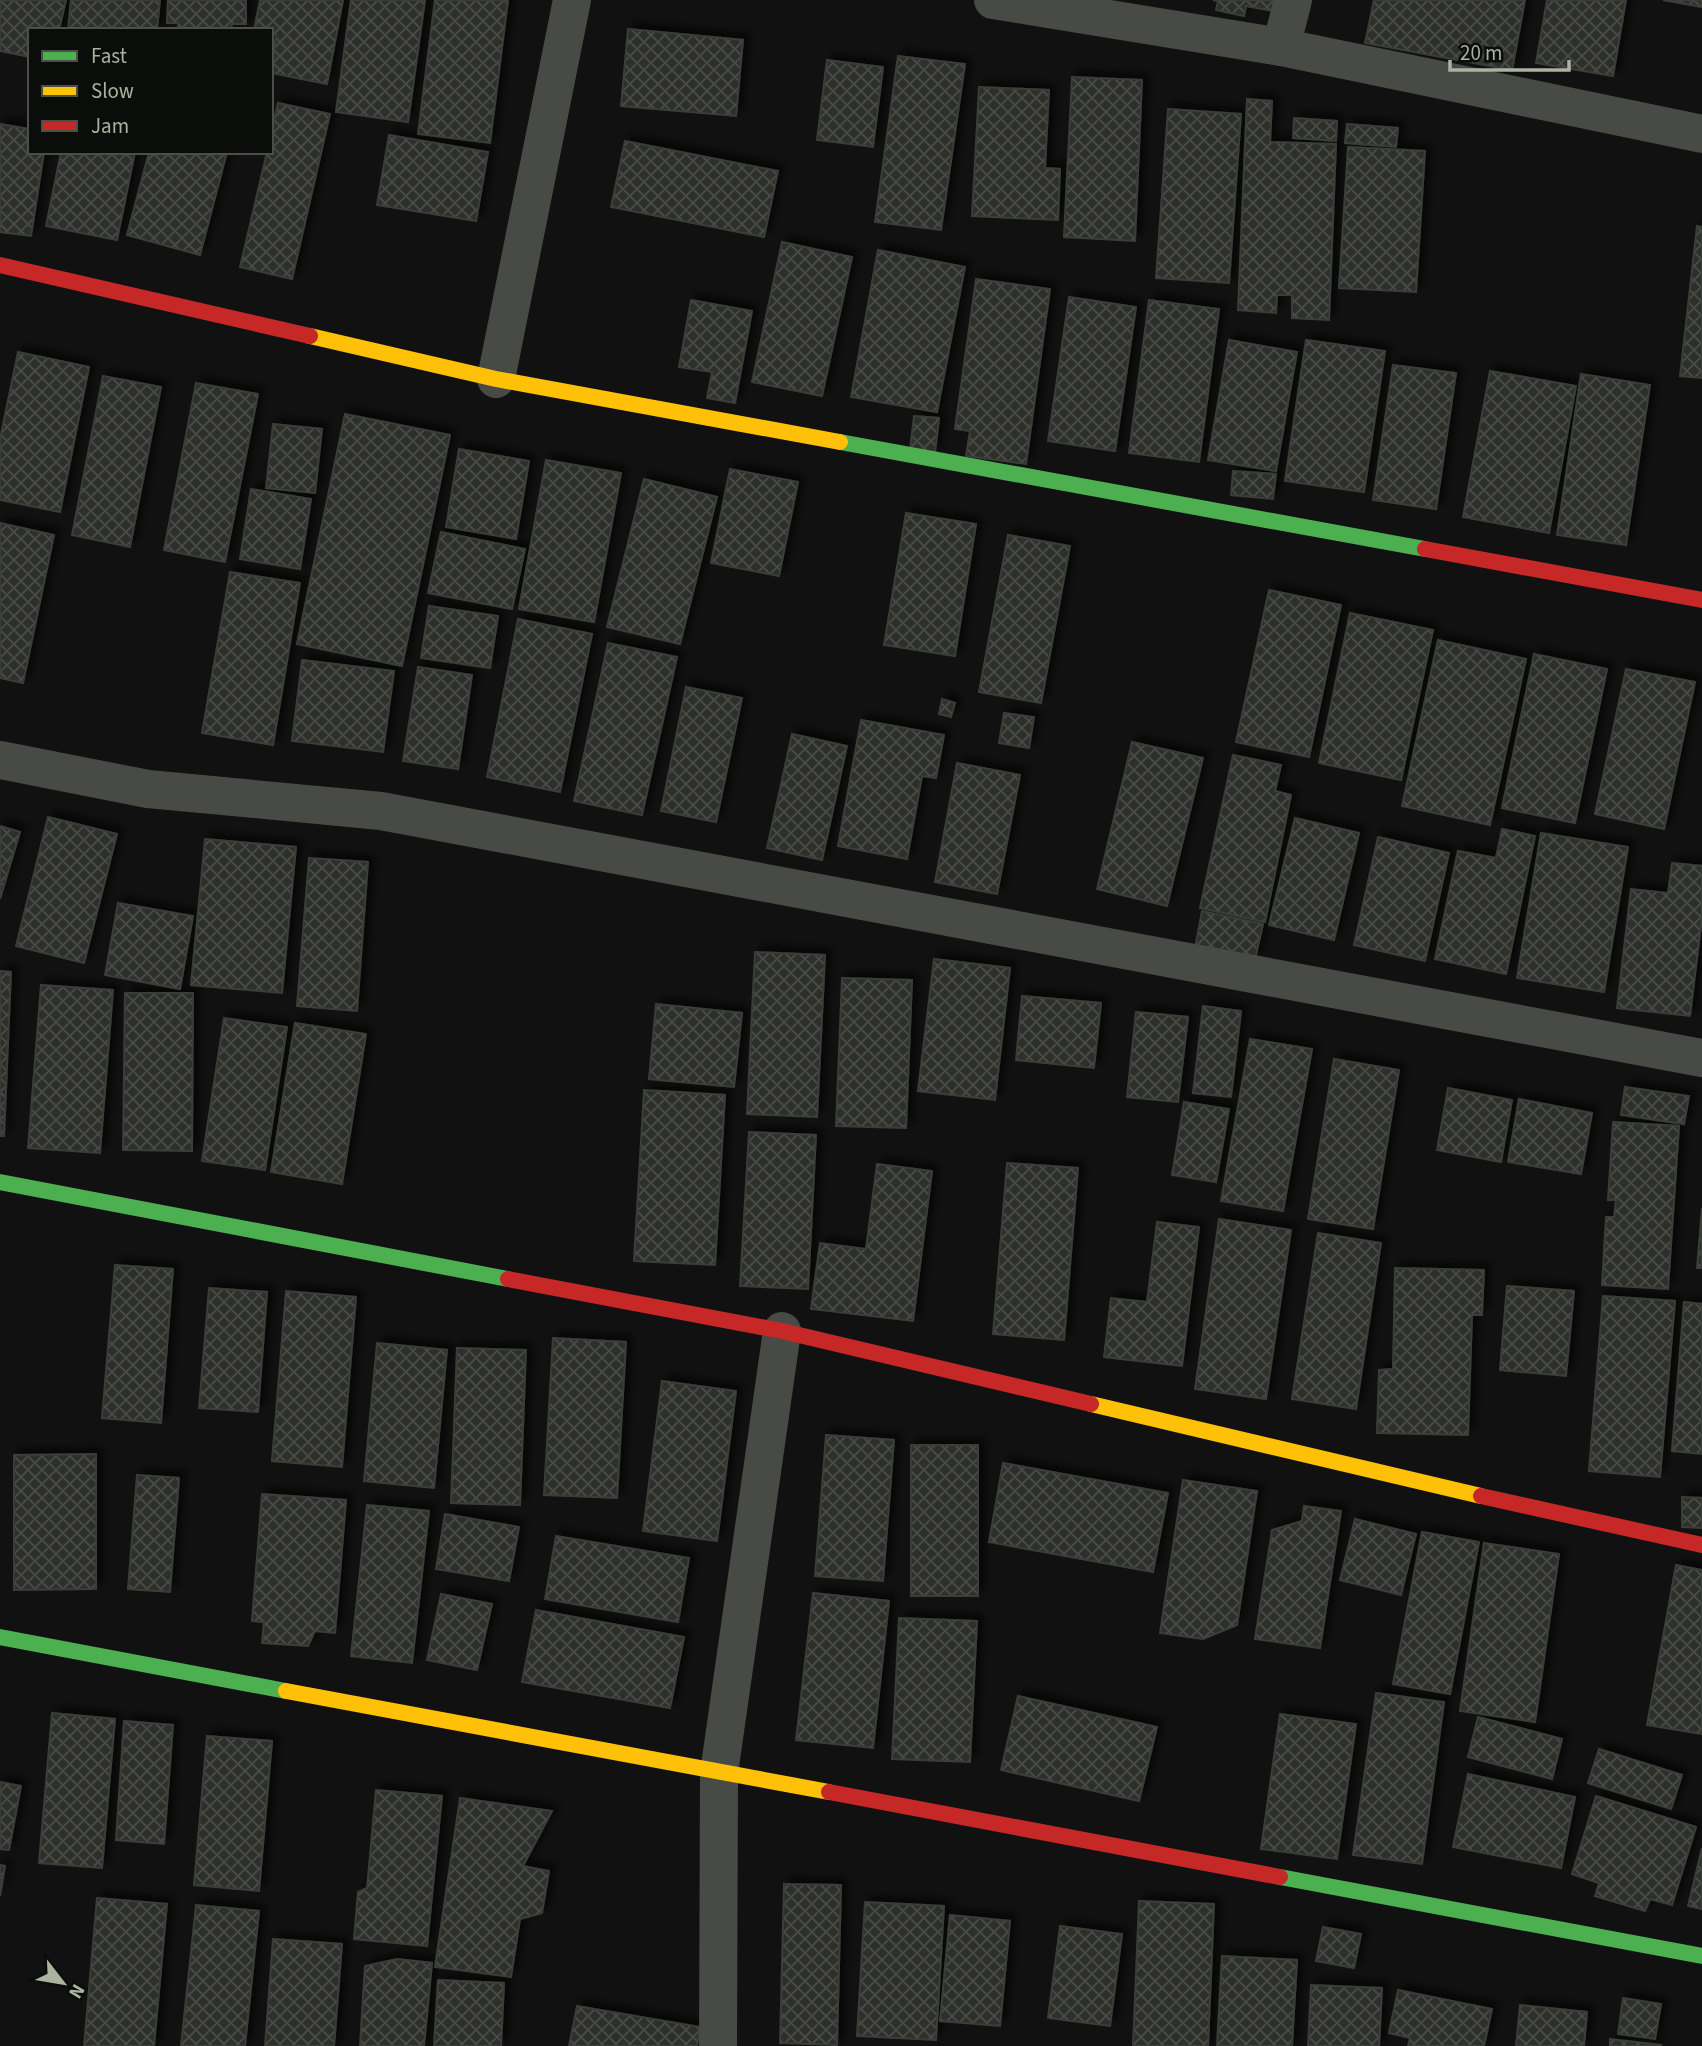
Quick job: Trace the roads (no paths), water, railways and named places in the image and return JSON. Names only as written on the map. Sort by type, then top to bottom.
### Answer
[{"type":"street","points":[[496,379],[572,0]]},
{"type":"street","points":[[993,0],[1281,47],[1702,134]]},
{"type":"street","points":[[1281,47],[1293,0]]},
{"type":"street","points":[[0,265],[496,379],[1702,600]]},
{"type":"street","points":[[0,760],[148,789],[381,811],[1702,1058]]},
{"type":"street","points":[[0,1182],[782,1331],[1641,1534],[1702,1545]]},
{"type":"street","points":[[718,2046],[719,1773],[782,1331]]},
{"type":"street","points":[[0,1637],[1702,1956]]}]
